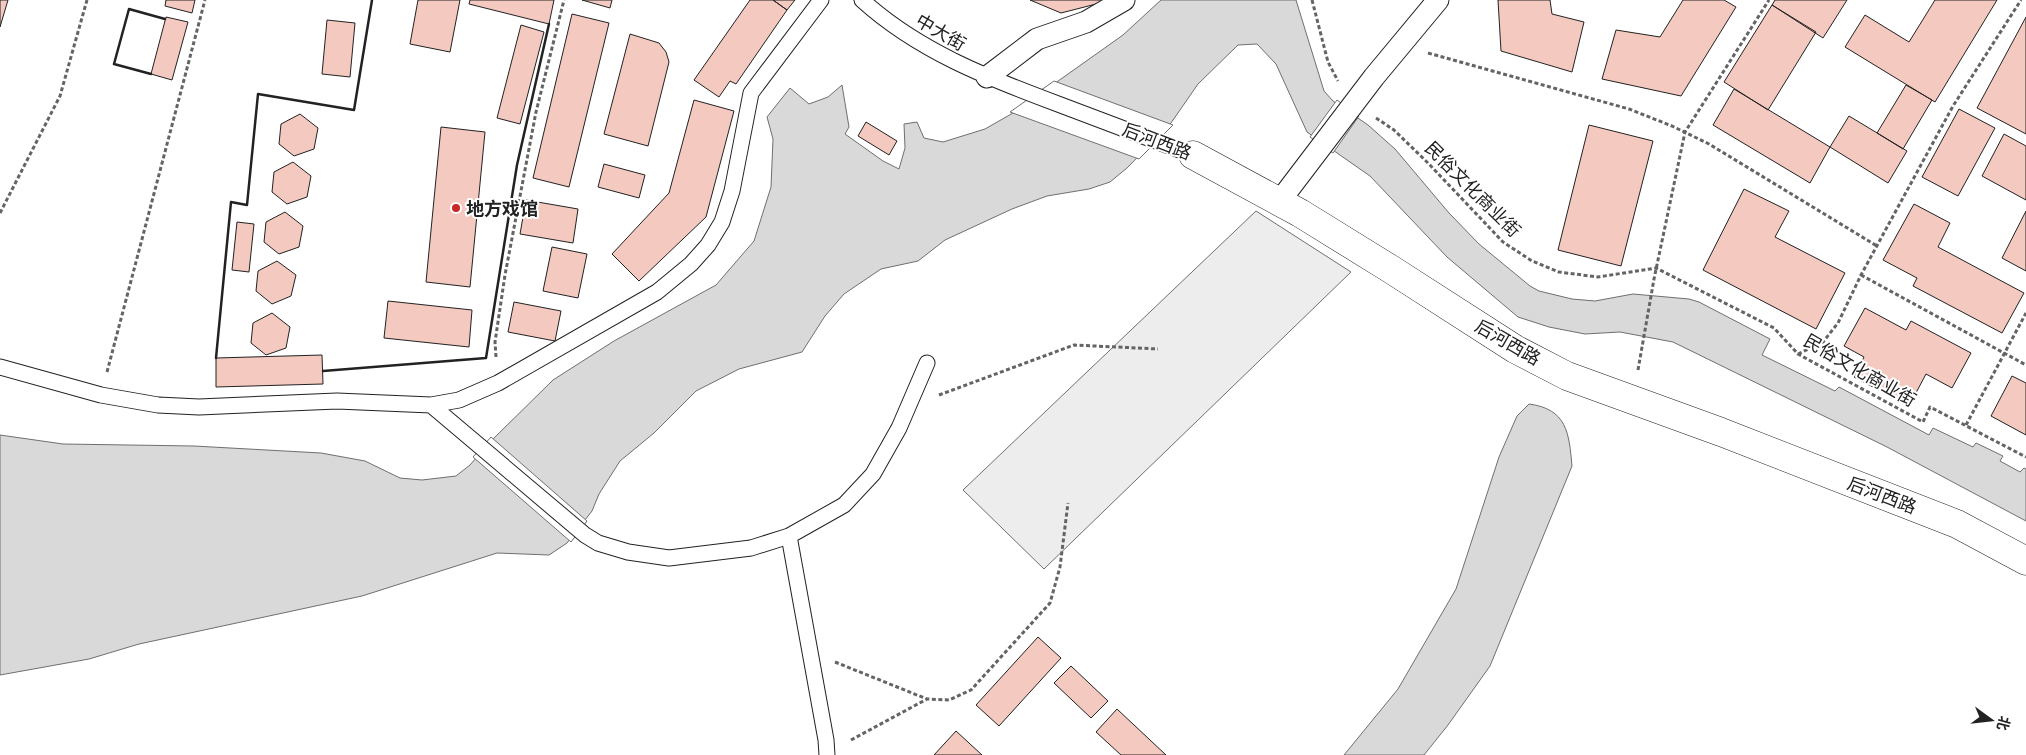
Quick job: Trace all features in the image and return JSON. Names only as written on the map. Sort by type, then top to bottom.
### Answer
[{"type":"street","points":[[988,77],[1037,40],[1086,22],[1124,0]]},
{"type":"street","points":[[1279,202],[1438,0]]},
{"type":"street","name":"后河西路","points":[[1193,154],[1279,202],[1389,268],[1515,349],[1567,376],[1721,432],[1957,524],[2026,560]]},
{"type":"lane","points":[[0,367],[101,395],[158,405],[199,408],[337,401],[431,406],[459,400],[498,383],[657,292],[691,264],[708,245],[722,222],[732,191],[751,93],[821,0]]},
{"type":"lane","name":"中大街","points":[[862,0],[910,36],[955,63],[1008,85]]},
{"type":"lane","name":"后河西路","points":[[1008,85],[1193,154]]},
{"type":"lane","points":[[431,406],[480,445],[585,535],[598,543],[628,552],[669,558],[751,548],[789,536],[844,505],[873,474],[899,428],[927,363]]},
{"type":"lane","points":[[789,536],[826,740],[826,754]]},
{"type":"path","points":[[0,214],[60,96],[87,0]]},
{"type":"path","points":[[101,395],[205,0]]},
{"type":"path","points":[[498,383],[495,342],[505,275],[536,112],[564,0]]},
{"type":"path","name":"民俗文化商业街","points":[[1312,0],[1328,62],[1342,88],[1356,103],[1394,130],[1503,242],[1532,261],[1559,272],[1598,277],[1656,268],[1774,328],[1798,354],[1922,422],[1930,407],[1966,424],[2026,457]]},
{"type":"path","points":[[1633,400],[1656,268],[1686,132],[1770,0]]},
{"type":"path","points":[[1798,354],[1824,342],[1838,323],[1861,275],[1953,106],[2021,0]]},
{"type":"path","points":[[1401,46],[1629,109],[1686,132],[1877,246]]},
{"type":"path","points":[[1861,275],[2026,365]]},
{"type":"path","points":[[1966,424],[2026,313]]},
{"type":"path","points":[[908,407],[1074,345],[1158,349]]},
{"type":"path","points":[[810,652],[927,699],[949,700],[971,690],[1050,604],[1060,567],[1068,503]]},
{"type":"path","points":[[826,754],[927,699]]},
{"type":"shaded area","points":[[1161,0],[1296,0],[1324,91],[1333,101],[1368,125],[1395,149],[1449,213],[1479,244],[1530,286],[1539,291],[1572,299],[1595,301],[1633,294],[1689,299],[1699,302],[1770,339],[1762,355],[1835,391],[1839,387],[1929,435],[1933,428],[1973,447],[1976,443],[2003,456],[2000,461],[2020,472],[2024,468],[2026,469],[2026,521],[1887,447],[1673,342],[1620,332],[1585,334],[1549,327],[1518,317],[1447,257],[1370,176],[1307,132],[1276,64],[1257,44],[1238,45],[1198,84],[1171,123],[1127,168],[1110,182],[1089,189],[1047,196],[1012,209],[945,240],[918,261],[881,269],[844,294],[825,316],[802,352],[739,369],[696,391],[654,433],[620,461],[599,494],[592,511],[567,543],[549,555],[497,553],[362,596],[139,644],[89,659],[0,675],[0,435],[63,444],[194,446],[321,453],[365,461],[400,478],[422,480],[456,476],[470,465],[490,442],[553,380],[614,341],[716,285],[754,241],[771,187],[773,139],[767,117],[790,88],[809,104],[828,97],[842,85],[849,127],[845,134],[883,161],[899,169],[905,148],[904,124],[917,122],[924,138],[943,142],[985,129],[1013,113],[1123,35]]},
{"type":"shaded area","points":[[1256,211],[1351,272],[1044,569],[963,490]]},
{"type":"shaded area","points":[[1529,404],[1551,411],[1564,424],[1572,466],[1490,666],[1424,755],[1344,755],[1398,689],[1456,589],[1499,457],[1517,416]]},
{"type":"pier","points":[[1054,81],[1173,125],[1139,159],[1010,112]]},
{"type":"pier","points":[[1337,100],[1359,116],[1333,153],[1310,137]]},
{"type":"pier","points":[[491,437],[587,521],[571,542],[473,457]]},
{"type":"building","points":[[0,0],[8,0],[0,27]]},
{"type":"building","points":[[166,0],[195,0],[192,13],[165,6]]},
{"type":"building","points":[[418,0],[460,0],[450,52],[410,44]]},
{"type":"building","points":[[470,0],[554,0],[549,24],[469,4]]},
{"type":"building","points":[[582,0],[612,0],[610,8]]},
{"type":"building","points":[[750,0],[773,0],[787,10],[736,84],[730,81],[719,97],[694,80]]},
{"type":"building","points":[[773,0],[795,0],[787,10]]},
{"type":"building","points":[[1030,0],[1107,0],[1061,13]]},
{"type":"building","points":[[1498,0],[1550,0],[1552,14],[1584,22],[1572,72],[1501,51]]},
{"type":"building","points":[[1683,0],[1724,0],[1736,7],[1681,96],[1602,79],[1616,30],[1660,37]]},
{"type":"building","points":[[1775,0],[1847,0],[1823,38],[1772,5]]},
{"type":"building","points":[[1935,0],[1997,0],[1935,102],[1845,47],[1865,15],[1909,42]]},
{"type":"building","points":[[1772,5],[1816,32],[1768,110],[1724,82]]},
{"type":"building","points":[[572,14],[609,23],[569,187],[533,178]]},
{"type":"building","points":[[166,17],[188,22],[172,80],[151,74]]},
{"type":"building","points":[[2026,17],[2026,134],[1977,108]]},
{"type":"building","points":[[327,20],[355,23],[350,77],[322,74]]},
{"type":"building","points":[[521,25],[544,32],[520,124],[497,118]]},
{"type":"building","points":[[630,34],[659,43],[666,52],[669,62],[648,146],[604,134]]},
{"type":"building","points":[[1906,85],[1932,100],[1903,149],[1877,133]]},
{"type":"building","points":[[1734,89],[1830,147],[1810,183],[1713,125]]},
{"type":"building","points":[[694,100],[734,111],[706,217],[639,281],[612,254],[669,193]]},
{"type":"building","points":[[1959,109],[1995,128],[1958,196],[1922,177]]},
{"type":"building","points":[[300,114],[318,128],[314,149],[294,156],[279,144],[281,124]]},
{"type":"building","points":[[1849,116],[1907,151],[1888,183],[1830,147]]},
{"type":"building","points":[[866,122],[897,141],[889,155],[858,136]]},
{"type":"building","points":[[1589,125],[1653,141],[1621,266],[1558,250]]},
{"type":"building","points":[[441,127],[485,132],[470,287],[426,282]]},
{"type":"building","points":[[2004,134],[2026,146],[2026,200],[1982,176]]},
{"type":"building","points":[[293,162],[311,176],[307,197],[287,204],[272,192],[274,172]]},
{"type":"building","points":[[604,164],[645,175],[639,198],[598,187]]},
{"type":"building","points":[[1744,189],[1789,211],[1775,237],[1845,273],[1816,329],[1703,270]]},
{"type":"building","points":[[526,200],[578,209],[573,243],[520,234]]},
{"type":"building","points":[[1914,204],[1950,223],[1938,247],[2024,293],[2002,333],[1913,286],[1917,278],[1883,260]]},
{"type":"building","points":[[2026,211],[2026,271],[2002,258]]},
{"type":"building","points":[[285,212],[303,226],[299,247],[279,254],[264,242],[266,222]]},
{"type":"building","points":[[237,222],[254,224],[249,272],[232,270]]},
{"type":"building","points":[[552,247],[587,254],[578,298],[543,291]]},
{"type":"building","points":[[277,261],[296,275],[291,296],[272,304],[256,291],[258,271]]},
{"type":"building","points":[[388,301],[472,310],[469,347],[384,338]]},
{"type":"building","points":[[514,302],[561,311],[555,341],[508,332]]},
{"type":"building","points":[[1865,308],[1906,330],[1911,321],[1971,353],[1952,388],[1926,374],[1909,406],[1854,377],[1864,357],[1844,346]]},
{"type":"building","points":[[272,313],[290,327],[286,348],[266,355],[251,343],[253,323]]},
{"type":"building","points":[[322,355],[323,384],[216,387],[216,358]]},
{"type":"building","points":[[2012,376],[2026,383],[2026,435],[1991,416]]},
{"type":"building","points":[[1038,637],[1061,658],[999,726],[976,705]]},
{"type":"building","points":[[1071,666],[1108,701],[1091,718],[1054,683]]},
{"type":"building","points":[[1117,709],[1166,755],[1121,755],[1096,732]]},
{"type":"building","points":[[956,731],[982,755],[934,755]]},
{"type":"wall","points":[[216,358],[231,202],[247,205],[258,94],[354,110],[372,0]]},
{"type":"wall","points":[[151,74],[114,64],[129,9],[165,19]]},
{"type":"wall","points":[[323,371],[486,358],[517,165],[549,24]]},
{"type":"place","name":"地方戏馆","points":[[456,208]]}]
